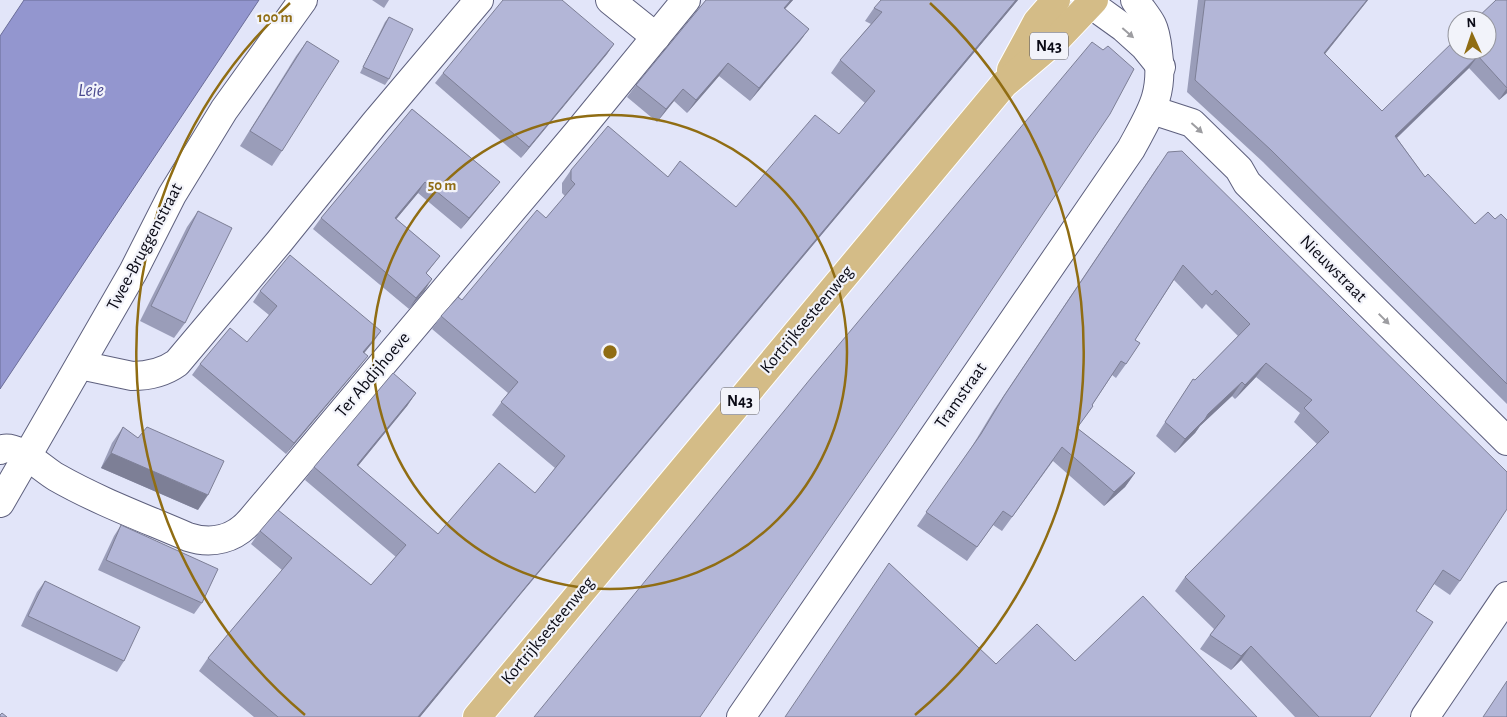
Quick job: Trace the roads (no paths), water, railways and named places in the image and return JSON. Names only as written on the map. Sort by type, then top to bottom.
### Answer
[{"type":"main road","name":"Kortrijksesteenweg","points":[[1004,84],[1038,22],[1056,0]]},
{"type":"main road","name":"Kortrijksesteenweg","points":[[477,717],[1004,84],[1057,39],[1089,1]]},
{"type":"street","name":"Twee-Bruggenstraat","points":[[0,503],[133,272],[172,195],[224,110],[303,0]]},
{"type":"street","points":[[80,365],[139,376],[165,371],[177,363],[479,0]]},
{"type":"street","points":[[610,0],[656,37]]},
{"type":"street","name":"Ter Abdijhoeve","points":[[0,450],[4,448],[14,449],[55,476],[82,490],[188,537],[197,540],[214,541],[239,532],[252,520],[566,147],[686,0]]},
{"type":"street","name":"Tramstraat","points":[[741,717],[1131,148],[1152,110],[1158,95],[1161,67],[1157,40],[1152,25],[1135,0]]},
{"type":"street","points":[[1089,1],[1144,46],[1161,67]]},
{"type":"street","name":"Nieuwstraat","points":[[1152,110],[1192,123],[1240,169],[1246,183],[1507,441]]},
{"type":"street","points":[[1426,717],[1507,596]]},
{"type":"water","name":"Leie","points":[[24,0],[259,0],[0,389],[0,36]]}]
